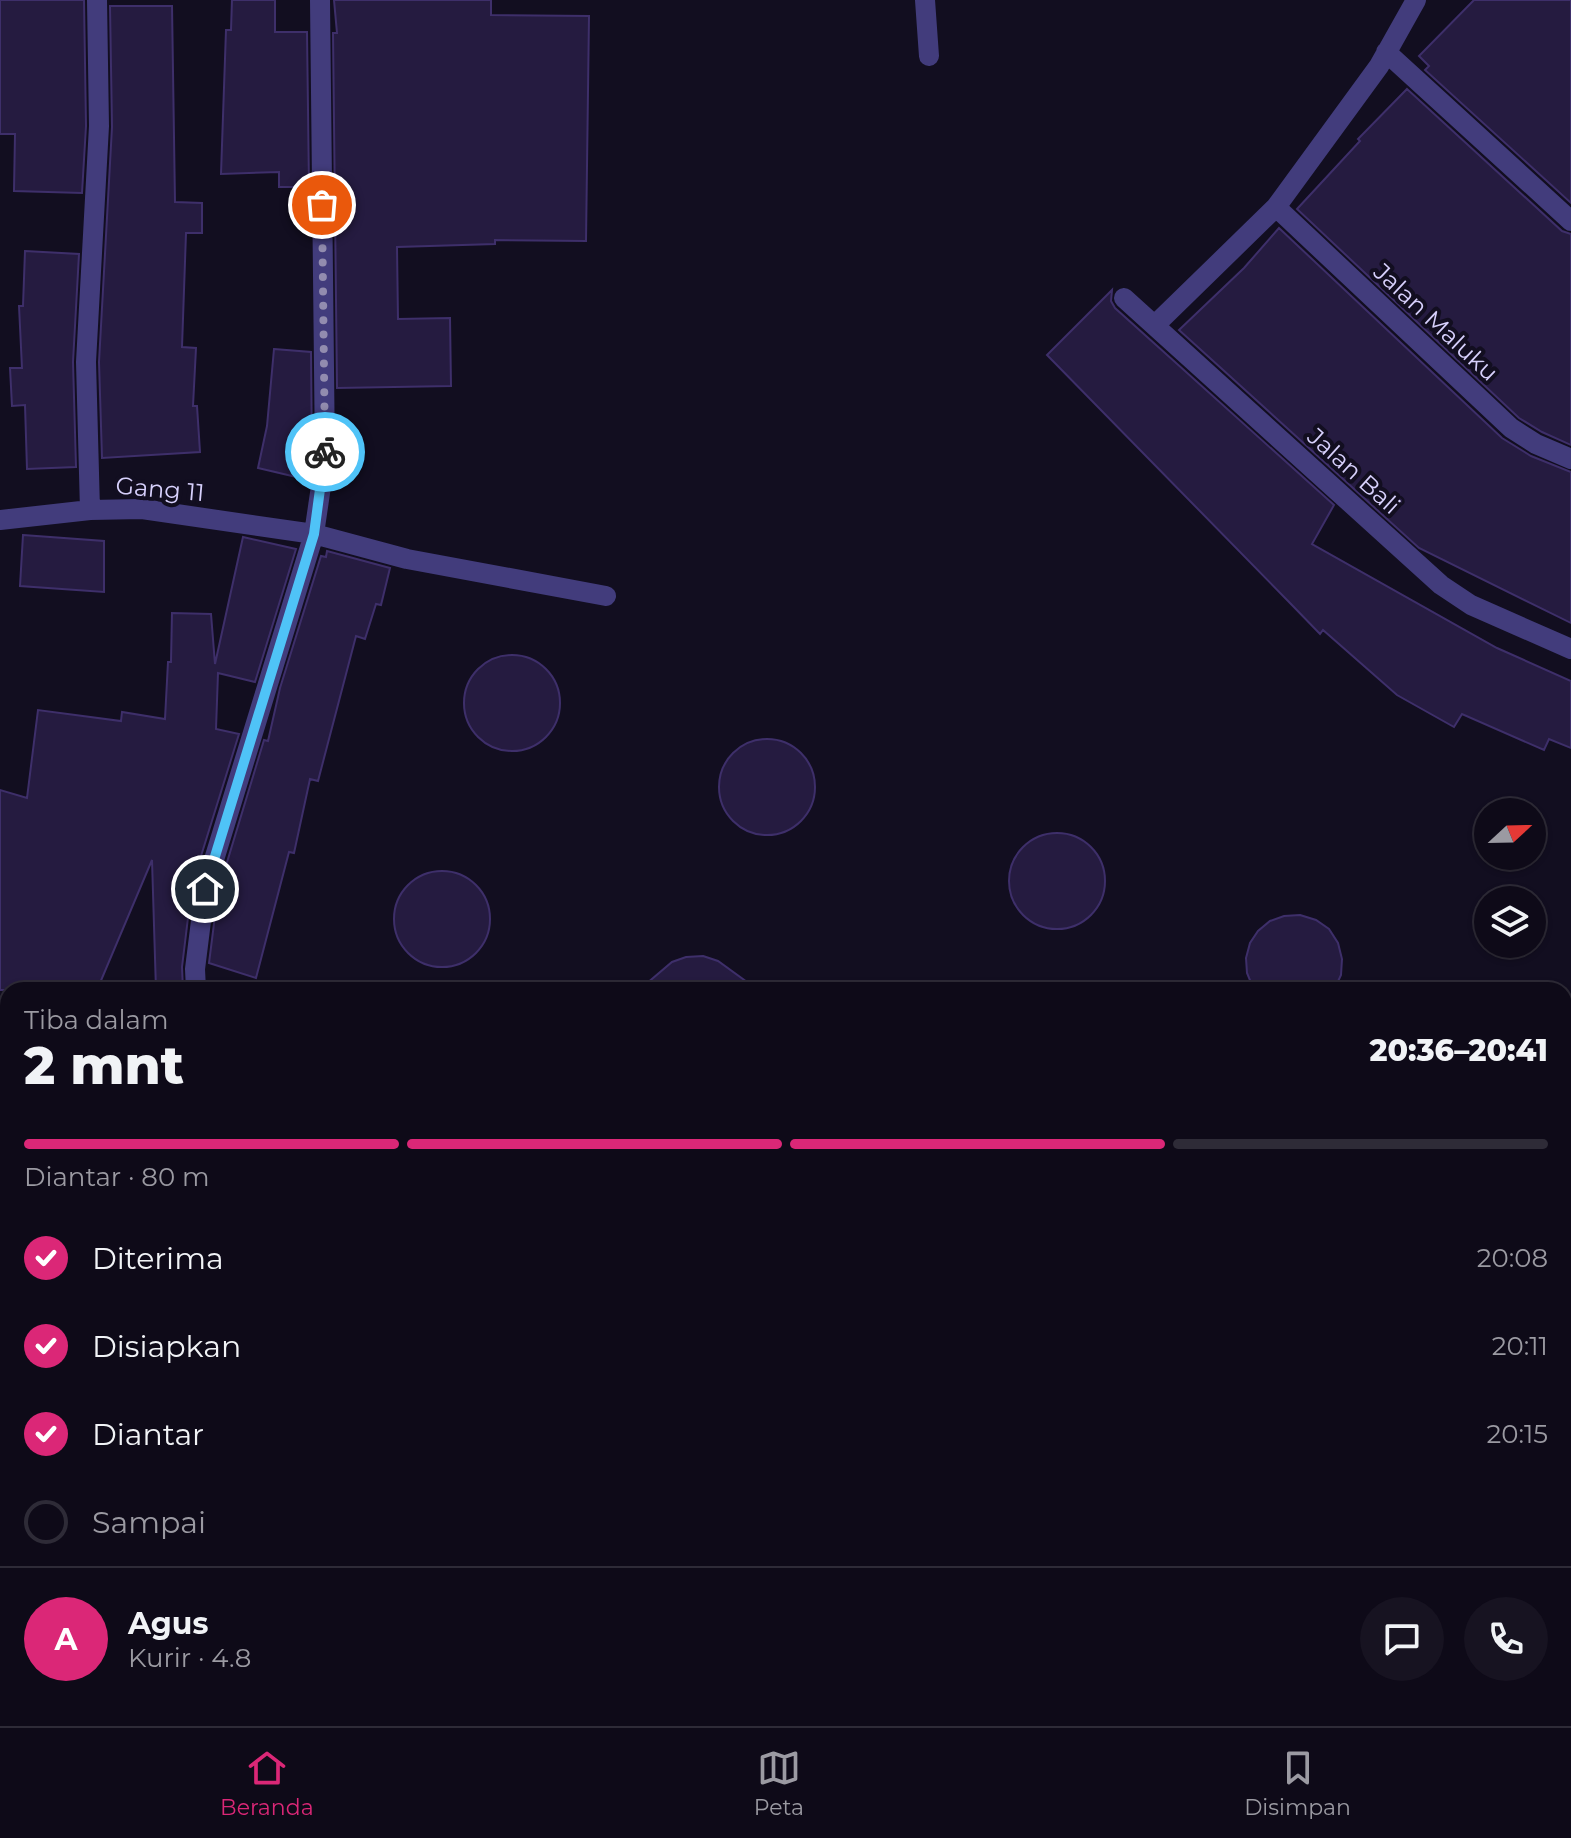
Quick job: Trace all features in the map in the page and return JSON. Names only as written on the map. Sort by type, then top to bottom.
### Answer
[{"type":"street","points":[[90,510],[86,362],[99,126],[97,0]]},
{"type":"street","points":[[196,982],[205,889],[314,534],[325,459],[320,0]]},
{"type":"street","points":[[925,0],[929,56]]},
{"type":"street","points":[[1155,325],[1276,207],[1386,52],[1416,0]]},
{"type":"street","points":[[1386,52],[1571,221]]},
{"type":"street","name":"Jalan Maluku","points":[[1276,207],[1511,428],[1536,444],[1571,459]]},
{"type":"street","name":"Jalan Bali","points":[[1124,298],[1441,585],[1471,605],[1571,649]]},
{"type":"street","name":"Gang 11","points":[[0,520],[90,510],[142,509],[314,534],[407,559],[606,596]]},
{"type":"building","points":[[0,0],[84,0],[86,126],[82,193],[14,191],[15,134],[0,134]]},
{"type":"building","points":[[232,0],[275,0],[275,32],[307,32],[309,187],[279,187],[279,172],[221,174],[226,30],[231,30]]},
{"type":"building","points":[[334,0],[491,0],[491,15],[589,16],[586,241],[495,240],[495,244],[397,247],[398,319],[450,318],[451,386],[337,388],[333,33],[337,33]]},
{"type":"building","points":[[1474,0],[1571,0],[1571,203],[1425,70],[1429,66],[1419,56]]},
{"type":"building","points":[[110,6],[172,6],[175,202],[202,203],[202,233],[186,233],[182,347],[196,348],[193,406],[197,406],[200,452],[102,458],[99,362],[112,127]]},
{"type":"building","points":[[1407,89],[1562,231],[1571,234],[1571,445],[1519,418],[1297,209]]},
{"type":"building","points":[[1279,228],[1502,438],[1531,456],[1571,472],[1571,623],[1419,548],[1179,330],[1244,268]]},
{"type":"building","points":[[25,251],[79,254],[73,362],[76,467],[27,469],[25,405],[12,406],[10,368],[22,368],[19,306],[23,306]]},
{"type":"building","points":[[1112,290],[1111,301],[1115,308],[1334,505],[1312,544],[1497,648],[1571,681],[1571,748],[1549,739],[1544,750],[1462,714],[1454,727],[1397,695],[1323,630],[1320,634],[1047,355]]},
{"type":"building","points":[[274,349],[311,352],[312,458],[309,480],[258,468],[267,426]]},
{"type":"building","points":[[23,535],[104,541],[104,592],[20,586]]},
{"type":"building","points":[[243,537],[296,549],[255,682],[218,673],[216,729],[239,734],[192,885],[183,982],[156,982],[152,860],[100,982],[0,982],[0,790],[27,798],[38,710],[121,721],[122,712],[165,719],[172,613],[211,614],[215,664]]},
{"type":"building","points":[[327,551],[390,568],[381,605],[376,604],[365,639],[356,636],[318,781],[310,779],[294,853],[289,852],[256,978],[209,963],[218,892],[264,740],[268,741],[280,688],[321,556],[326,557]]},
{"type":"building","points":[[512,655],[530,659],[546,669],[556,685],[560,703],[556,721],[546,737],[530,747],[512,751],[494,747],[478,737],[468,721],[464,703],[468,685],[478,669],[494,659]]},
{"type":"building","points":[[767,739],[785,743],[801,753],[811,769],[815,787],[811,805],[801,821],[785,831],[767,835],[749,831],[733,821],[723,805],[719,787],[723,769],[733,753],[749,743]]},
{"type":"building","points":[[1057,833],[1075,837],[1091,847],[1101,863],[1105,881],[1101,899],[1091,915],[1075,925],[1057,929],[1039,925],[1023,915],[1013,899],[1009,881],[1013,863],[1023,847],[1039,837]]},
{"type":"building","points":[[442,871],[460,875],[476,885],[486,901],[490,919],[486,937],[476,953],[460,963],[442,967],[424,963],[408,953],[398,937],[394,919],[398,901],[408,885],[424,875]]},
{"type":"building","points":[[1300,915],[1316,920],[1329,929],[1338,943],[1342,959],[1338,982],[1251,982],[1246,958],[1250,943],[1270,921]]},
{"type":"building","points":[[703,956],[718,961],[747,982],[648,982],[672,962]]},
{"type":"way so far","points":[[322,205],[325,452]]},
{"type":"route","points":[[205,889],[314,534],[325,452]]}]
